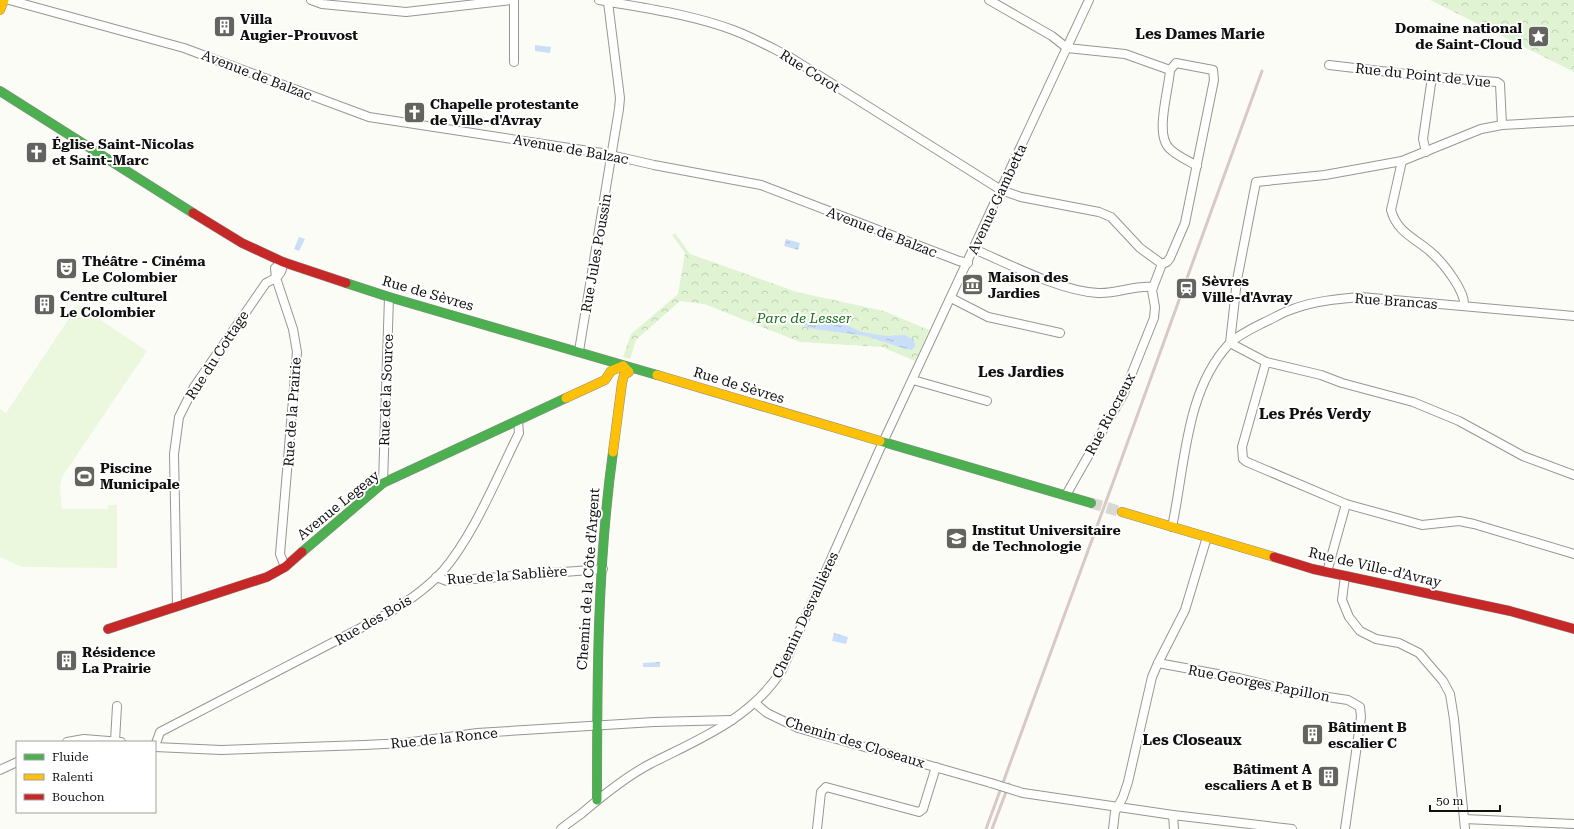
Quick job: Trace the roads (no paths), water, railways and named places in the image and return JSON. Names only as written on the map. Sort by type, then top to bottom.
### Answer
[{"type":"main road","points":[[0,10],[4,0]]},
{"type":"main road","name":"Rue de Sèvres","points":[[0,91],[211,225],[242,243],[283,262],[389,297],[579,351],[623,366],[1091,503]]},
{"type":"main road","name":"Avenue Legeay","points":[[108,629],[266,577],[284,567],[383,483],[606,380],[611,371],[623,366]]},
{"type":"main road","name":"Chemin de la Côte d'Argent","points":[[597,800],[595,727],[597,664],[607,494],[622,383],[624,375],[629,372],[623,366]]},
{"type":"main road","name":"Rue de Ville-d'Avray","points":[[1122,512],[1327,572],[1510,611],[1574,630]]},
{"type":"street","name":"Avenue de Balzac","points":[[9,0],[184,48],[369,117],[558,146],[760,185],[959,261],[968,263]]},
{"type":"street","points":[[312,0],[322,4],[406,12],[511,0]]},
{"type":"street","points":[[514,0],[514,62]]},
{"type":"street","name":"Rue Corot","points":[[599,0],[699,20],[732,30],[760,42],[788,56],[1001,190]]},
{"type":"street","points":[[989,0],[1052,36],[1067,48],[1125,54],[1170,70]]},
{"type":"street","name":"Avenue Gambetta","points":[[883,441],[968,263],[1089,0]]},
{"type":"street","name":"Rue Jules Poussin","points":[[579,351],[612,156],[620,98],[608,2]]},
{"type":"street","points":[[974,249],[1046,280],[1096,293],[1109,293],[1142,286],[1153,287],[1162,264],[1167,262],[1185,223],[1197,166],[1214,80],[1213,70],[1176,63],[1170,70],[1169,89],[1162,121],[1164,140],[1170,149],[1197,166]]},
{"type":"street","name":"Rue du Point de Vue","points":[[1329,65],[1432,77],[1497,82],[1500,84],[1502,125]]},
{"type":"street","points":[[1426,152],[1423,139],[1432,77]]},
{"type":"street","points":[[1574,120],[1502,125],[1481,129],[1402,161],[1325,175],[1256,182],[1237,280],[1230,343],[1266,362],[1413,402],[1459,421],[1523,456],[1574,475]]},
{"type":"street","points":[[1402,161],[1392,210],[1393,218],[1408,236],[1434,255],[1459,288],[1465,300],[1464,306]]},
{"type":"street","points":[[1001,190],[1021,197],[1092,210],[1111,217],[1140,248],[1162,264]]},
{"type":"street","name":"Rue du Cottage","points":[[177,606],[174,454],[179,417],[194,387],[266,283],[276,278],[275,268],[283,262]]},
{"type":"street","name":"Rue de la Prairie","points":[[276,278],[293,329],[296,352],[280,554],[284,567]]},
{"type":"street","name":"Rue Riocreux","points":[[1066,495],[1124,393],[1154,318],[1155,307],[1153,287]]},
{"type":"street","name":"Rue Brancas","points":[[1172,527],[1184,454],[1202,386],[1211,368],[1230,343],[1249,331],[1293,309],[1335,299],[1361,296],[1574,316]]},
{"type":"street","name":"Rue de la Source","points":[[383,483],[389,297]]},
{"type":"street","points":[[950,298],[988,317],[1060,333]]},
{"type":"street","points":[[1266,362],[1242,447],[1243,459],[1247,462],[1346,504],[1422,525],[1459,521],[1474,524],[1574,554]]},
{"type":"street","points":[[913,380],[987,401]]},
{"type":"street","name":"Rue des Bois","points":[[156,744],[160,732],[398,608],[422,591],[436,577],[467,537],[519,434],[518,421]]},
{"type":"street","name":"Chemin Desvallières","points":[[565,828],[597,800],[649,765],[710,735],[733,720],[755,703],[772,686],[782,670],[883,441]]},
{"type":"street","points":[[1327,572],[1346,504]]},
{"type":"street","points":[[1113,829],[1115,812],[1128,782],[1152,677],[1185,610],[1207,537]]},
{"type":"street","name":"Rue de la Sablière","points":[[436,577],[447,582],[603,569]]},
{"type":"street","points":[[1345,576],[1342,600],[1349,617],[1360,631],[1376,639],[1399,643],[1419,653],[1443,681],[1450,694],[1454,719],[1464,829]]},
{"type":"street","name":"Rue Georges Papillon","points":[[1158,663],[1239,678],[1295,692],[1348,700],[1360,707],[1361,717],[1346,829]]},
{"type":"street","name":"Chemin des Closeaux","points":[[755,703],[767,713],[798,728],[991,783],[1023,794],[1032,794],[1074,802],[1172,815],[1292,829]]},
{"type":"street","points":[[117,706],[118,741]]},
{"type":"street","name":"Rue de la Ronce","points":[[156,747],[221,750],[364,745],[405,742],[477,733],[733,720]]},
{"type":"street","points":[[73,741],[84,739],[107,741]]},
{"type":"street","points":[[0,770],[16,762]]},
{"type":"street","points":[[817,829],[821,792],[826,787],[918,812],[923,809],[936,767]]},
{"type":"street","points":[[1172,815],[1174,829]]},
{"type":"street","points":[[1464,819],[1574,824]]},
{"type":"water","points":[[535,45],[551,47],[550,53],[535,51]]},
{"type":"water","points":[[299,237],[305,239],[299,251],[294,249]]},
{"type":"water","points":[[786,239],[800,243],[798,250],[784,246]]},
{"type":"water","points":[[814,319],[839,322],[862,332],[886,336],[905,335],[914,340],[915,346],[912,350],[906,349],[866,336],[807,328],[805,323],[806,320]]},
{"type":"water","points":[[834,633],[848,637],[846,644],[832,641]]},
{"type":"water","points":[[660,662],[660,667],[643,667],[643,663]]},
{"type":"tunnel","points":[[1091,503],[1122,512]]},
{"type":"railway","points":[[986,829],[1262,71]]},
{"type":"railway","points":[[992,829],[1009,784]]},
{"type":"place","name":"Villa Augier-Prouvost","points":[[224,27]]},
{"type":"place","name":"Domaine national de Saint-Cloud","points":[[1538,36]]},
{"type":"place","name":"Chapelle protestante de Ville-d'Avray","points":[[415,112]]},
{"type":"place","name":"Église Saint-Nicolas et Saint-Marc","points":[[37,152]]},
{"type":"place","name":"Théâtre - Cinéma Le Colombier","points":[[66,269]]},
{"type":"place","name":"Maison des Jardies","points":[[973,285]]},
{"type":"place","name":"Sèvres Ville-d'Avray","points":[[1186,289]]},
{"type":"place","name":"Centre culturel Le Colombier","points":[[44,304]]},
{"type":"place","name":"Piscine Municipale","points":[[84,476]]},
{"type":"place","name":"Institut Universitaire de Technologie","points":[[956,538]]},
{"type":"place","name":"Résidence La Prairie","points":[[66,660]]},
{"type":"place","name":"Bâtiment B escalier C","points":[[1313,735]]},
{"type":"place","name":"Bâtiment A escaliers A et B","points":[[1328,777]]},
{"type":"district","name":"Les Dames Marie","points":[[1200,34]]},
{"type":"district","name":"Les Jardies","points":[[1021,372]]},
{"type":"district","name":"Les Prés Verdy","points":[[1315,414]]},
{"type":"district","name":"Les Closeaux","points":[[1192,740]]},
{"type":"park label","name":"Parc de Lesser","points":[[804,318]]}]
